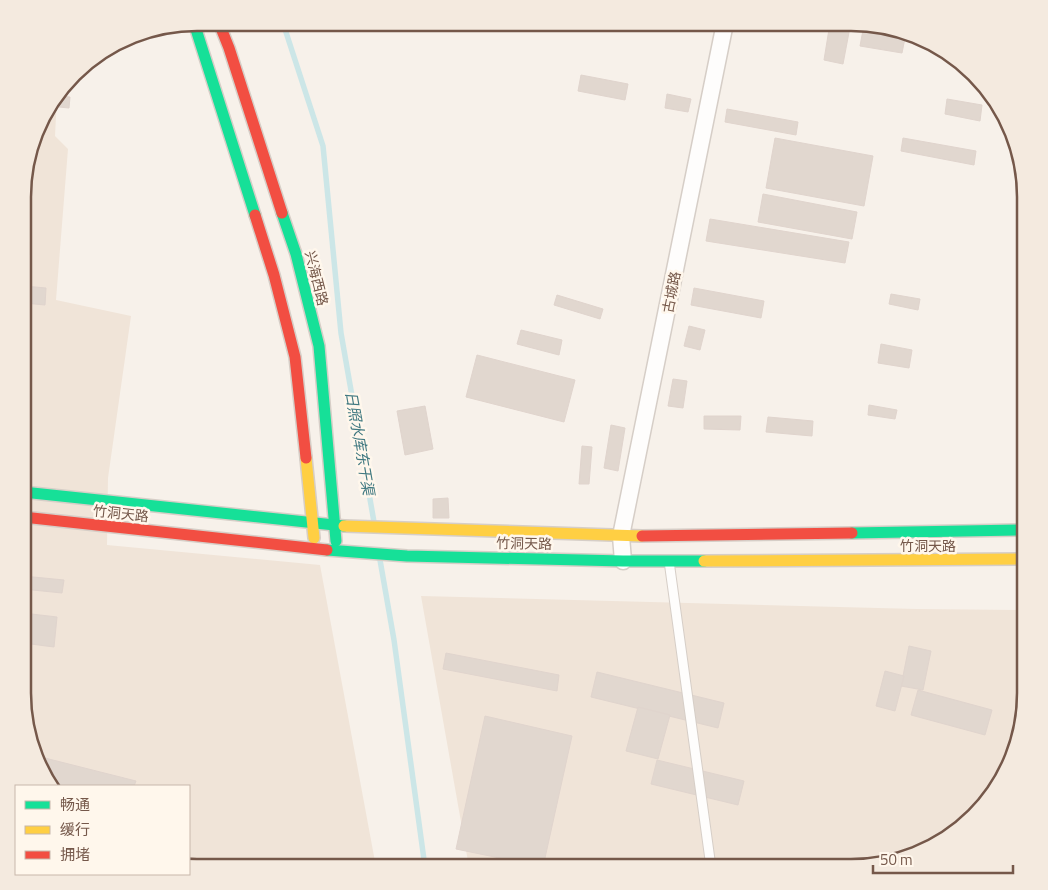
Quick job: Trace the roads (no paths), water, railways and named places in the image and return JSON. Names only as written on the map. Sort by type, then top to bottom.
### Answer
[{"type":"main road","points":[[197,31],[274,275],[296,357],[315,549]]},
{"type":"main road","name":"兴海西路","points":[[222,31],[296,254],[318,346],[337,551]]},
{"type":"main road","name":"竹洞天路","points":[[32,493],[335,526],[402,529],[622,536],[1017,530]]},
{"type":"main road","name":"竹洞天路","points":[[32,519],[350,553],[407,556],[623,561],[1017,559]]},
{"type":"street","name":"古城路","points":[[623,561],[622,536],[723,32]]},
{"type":"lane","points":[[669,561],[710,858]]},
{"type":"waterway","name":"日照水库东干渠","points":[[286,31],[323,146],[341,333],[374,522]]},
{"type":"waterway","name":"日照水库东干渠","points":[[380,560],[394,640],[424,859]]}]
